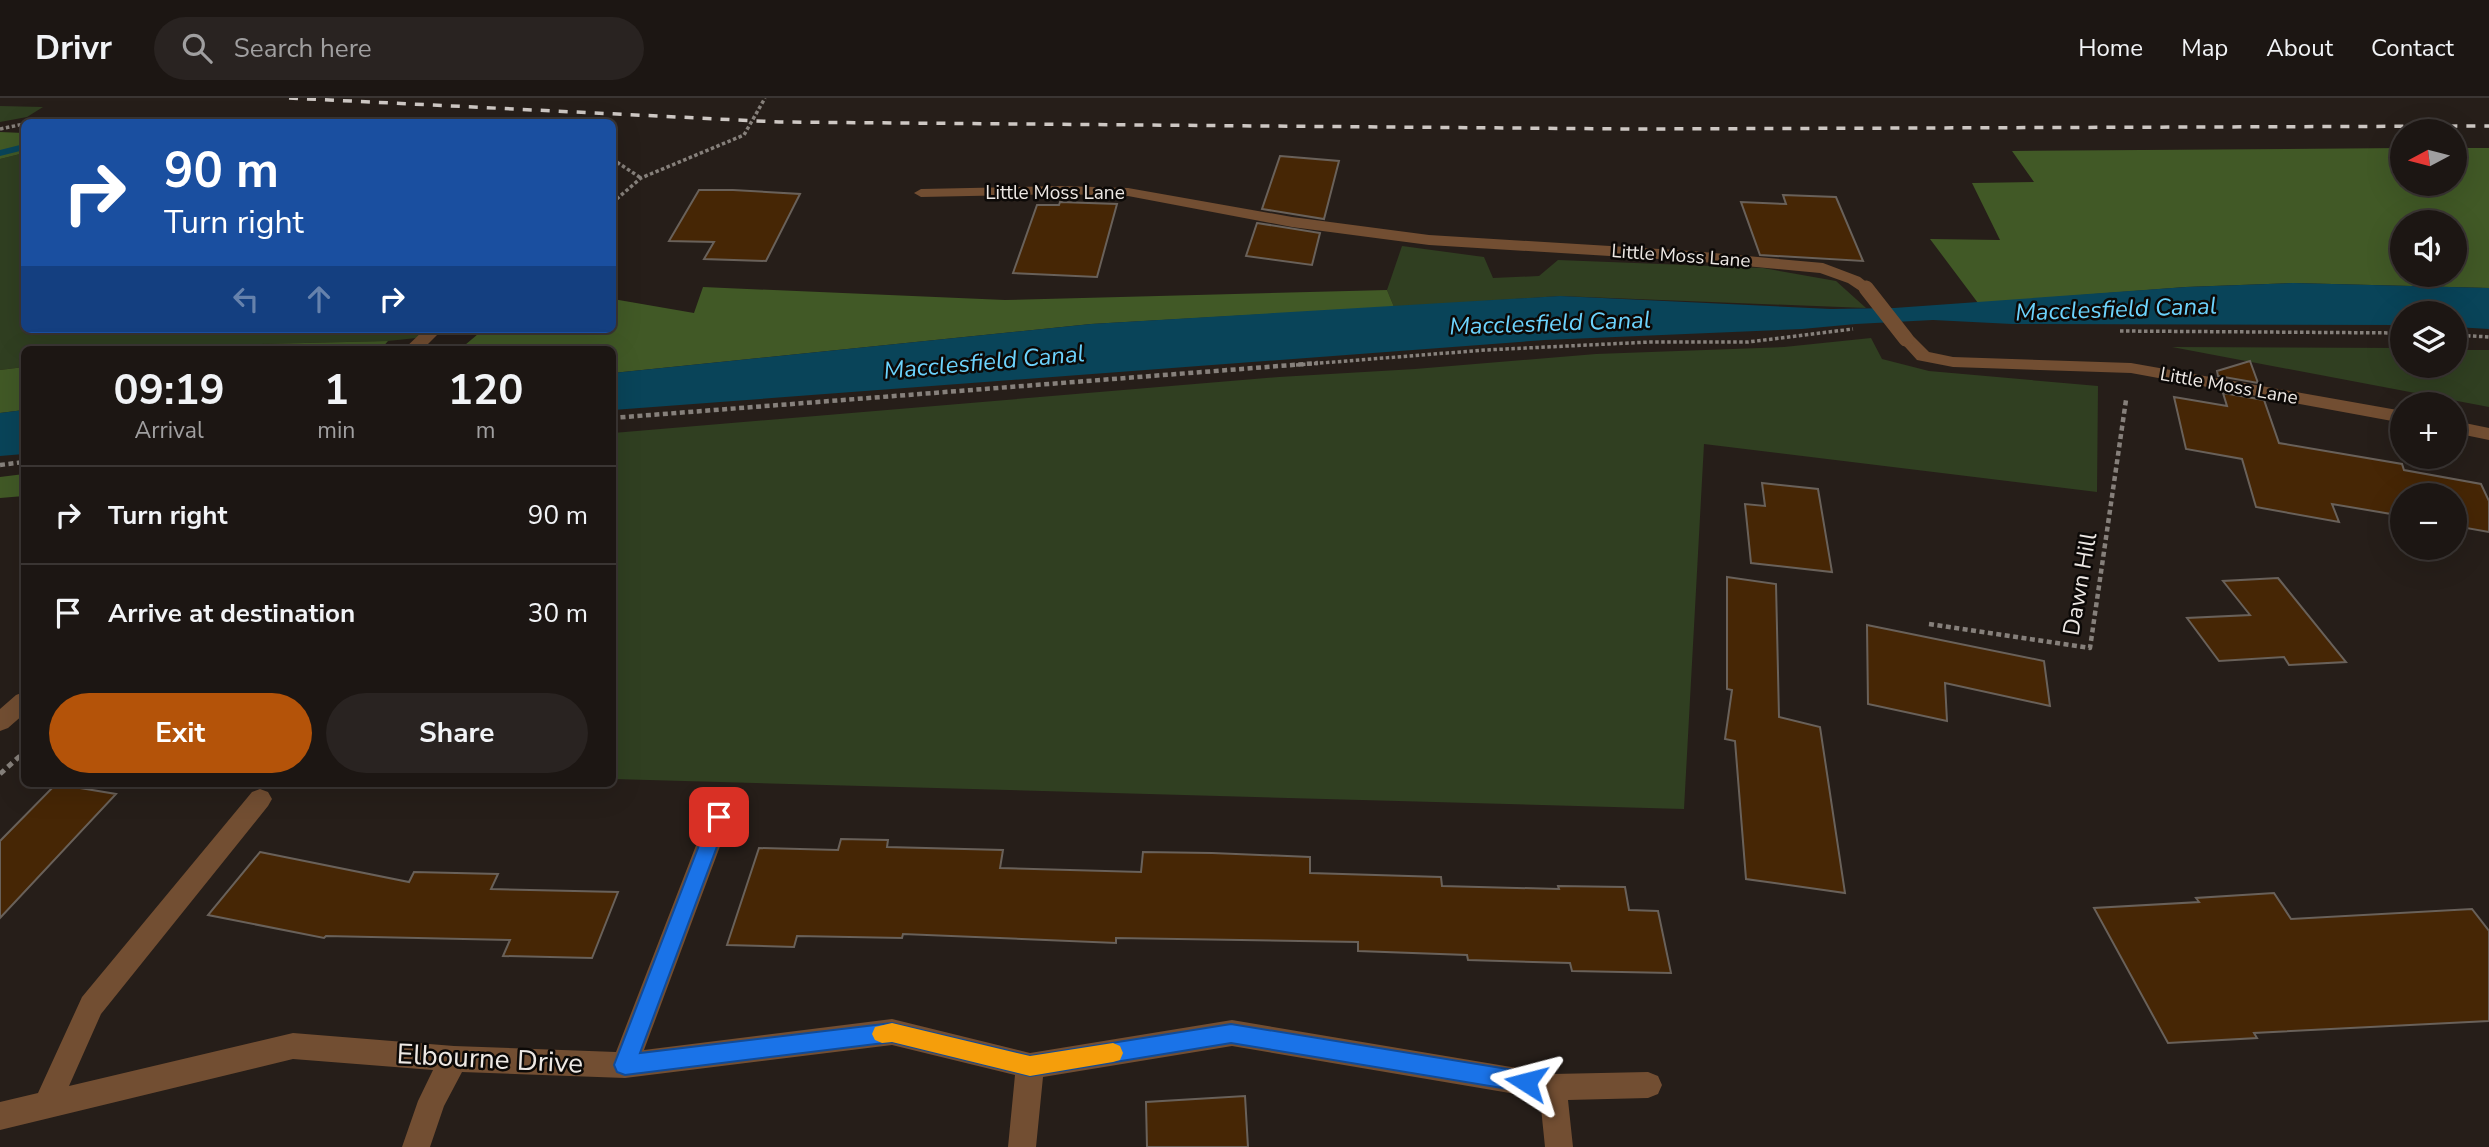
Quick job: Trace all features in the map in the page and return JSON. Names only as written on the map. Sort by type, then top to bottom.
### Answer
[{"type":"street","name":"Little Moss Lane","points":[[921,193],[1061,190],[1128,192],[1292,222],[1429,240],[1692,256],[1823,268],[1854,280],[1866,288],[1906,339],[1923,356],[1953,362],[2131,368],[2390,415]]},
{"type":"street","points":[[416,346],[431,333]]},
{"type":"street","points":[[2467,429],[2489,434]]},
{"type":"street","points":[[0,722],[21,704]]},
{"type":"street","points":[[46,1107],[91,1006],[260,799]]},
{"type":"street","points":[[625,1065],[719,817]]},
{"type":"street","name":"Elbourne Drive","points":[[0,1116],[293,1046],[536,1064],[625,1065],[892,1032],[1030,1066],[1231,1033],[1553,1087],[1648,1085]]},
{"type":"street","points":[[416,1147],[432,1101],[454,1059]]},
{"type":"street","points":[[1022,1147],[1030,1066]]},
{"type":"street","points":[[1553,1087],[1559,1147]]},
{"type":"path","points":[[616,200],[641,178],[744,135],[765,98]]},
{"type":"path","points":[[0,129],[21,125]]},
{"type":"path","points":[[616,162],[641,178]]},
{"type":"path","points":[[616,418],[1485,350],[1650,342],[1748,342],[1855,329]]},
{"type":"path","points":[[2112,331],[2390,334]]},
{"type":"path","points":[[2467,336],[2489,337]]},
{"type":"path","name":"Dawn Hill","points":[[1929,624],[2090,648],[2131,368]]},
{"type":"path","points":[[0,465],[21,462]]},
{"type":"path","points":[[0,774],[21,754]]},
{"type":"green space","points":[[0,106],[43,107],[27,117],[0,122]]},
{"type":"green space","points":[[0,132],[21,133],[21,154],[0,159]]},
{"type":"green space","points":[[2390,148],[2390,196],[2468,196],[2468,148],[2489,148],[2489,288],[2450,287],[2467,287],[2467,210],[2390,210],[2390,285],[2293,283],[2186,287],[1978,303],[1930,239],[2000,240],[1972,183],[2034,182],[2012,151]]},
{"type":"green space","points":[[21,154],[21,333],[438,333],[388,341],[241,346],[21,346],[21,367],[0,370],[0,159]]},
{"type":"green space","points":[[1402,246],[1484,257],[1493,278],[1539,276],[1558,260],[1763,268],[1836,281],[1866,308],[1560,296],[1394,307],[1387,290]]},
{"type":"green space","points":[[703,287],[1005,300],[1387,290],[1394,307],[1091,324],[616,373],[616,346],[464,346],[479,333],[616,333],[616,300],[694,313]]},
{"type":"green space","points":[[1871,338],[1882,359],[1929,371],[2098,386],[2097,492],[1704,444],[1684,809],[616,779],[616,433],[1279,377],[1596,354],[1784,347]]},
{"type":"green space","points":[[388,341],[384,346],[241,346]]},
{"type":"green space","points":[[2172,347],[2390,348],[2390,378],[2467,378],[2467,350],[2489,350],[2489,407],[2467,403],[2467,392],[2410,392]]},
{"type":"green space","points":[[21,367],[21,410],[0,413],[0,370]]},
{"type":"green space","points":[[21,474],[21,496],[0,498],[0,477]]},
{"type":"water","name":"Macclesfield Canal","points":[[2293,283],[2489,288],[2489,329],[2467,328],[2467,301],[2390,301],[2390,325],[2012,324],[1933,320],[1802,329],[1545,340],[616,410],[616,373],[1091,324],[1560,296],[1831,309],[1894,308],[2186,287]]},
{"type":"water","points":[[21,410],[21,454],[0,456],[0,413]]},
{"type":"building","points":[[1280,156],[1339,161],[1324,219],[1262,209]]},
{"type":"building","points":[[699,190],[800,194],[766,261],[704,259],[714,242],[669,241]]},
{"type":"building","points":[[1783,195],[1836,197],[1863,261],[1760,255],[1741,202],[1786,204]]},
{"type":"building","points":[[1060,202],[1117,204],[1097,277],[1013,273],[1037,205],[1059,205]]},
{"type":"building","points":[[1257,223],[1320,233],[1312,265],[1246,256]]},
{"type":"building","points":[[2250,361],[2258,383],[2218,376],[2217,371]]},
{"type":"building","points":[[2223,393],[2264,400],[2279,443],[2390,462],[2390,469],[2404,469],[2481,484],[2489,501],[2489,532],[2467,528],[2467,483],[2390,483],[2390,514],[2332,504],[2339,522],[2256,507],[2242,459],[2186,449],[2174,397],[2227,406]]},
{"type":"building","points":[[1762,483],[1818,489],[1832,572],[1751,563],[1745,504],[1765,506]]},
{"type":"building","points":[[1727,577],[1776,584],[1779,717],[1820,727],[1845,893],[1746,879],[1735,741],[1725,739],[1732,690],[1727,689]]},
{"type":"building","points":[[2278,578],[2346,662],[2289,665],[2284,657],[2219,661],[2187,618],[2250,615],[2223,581]]},
{"type":"building","points":[[1867,625],[2044,661],[2050,706],[1945,683],[1947,721],[1868,704]]},
{"type":"building","points":[[53,787],[74,787],[116,794],[0,918],[0,841]]},
{"type":"building","points":[[841,839],[888,840],[887,847],[1003,850],[1000,868],[1141,872],[1143,852],[1212,853],[1310,857],[1310,873],[1441,877],[1442,886],[1559,889],[1558,886],[1625,887],[1629,910],[1658,911],[1671,973],[1572,971],[1570,963],[1468,960],[1467,955],[1358,951],[1358,942],[1116,938],[1116,943],[903,934],[902,938],[797,936],[794,947],[727,945],[759,848],[838,850]]},
{"type":"building","points":[[260,852],[409,882],[414,872],[498,874],[491,889],[618,892],[592,958],[503,956],[510,940],[324,938],[208,915]]},
{"type":"building","points":[[2274,893],[2291,919],[2472,909],[2489,931],[2489,1021],[2254,1033],[2257,1038],[2168,1043],[2094,908],[2199,902],[2196,898]]},
{"type":"building","points":[[1245,1096],[1248,1147],[1147,1147],[1146,1102]]},
{"type":"waterway","points":[[0,153],[21,148]]},
{"type":"railway","points":[[289,98],[779,122],[1632,129],[2489,126]]},
{"type":"slow traffic","points":[[882,1034],[892,1032],[1030,1066],[1113,1053]]},
{"type":"route","points":[[719,817],[625,1065],[892,1032],[1030,1066],[1231,1033],[1526,1082]]}]
